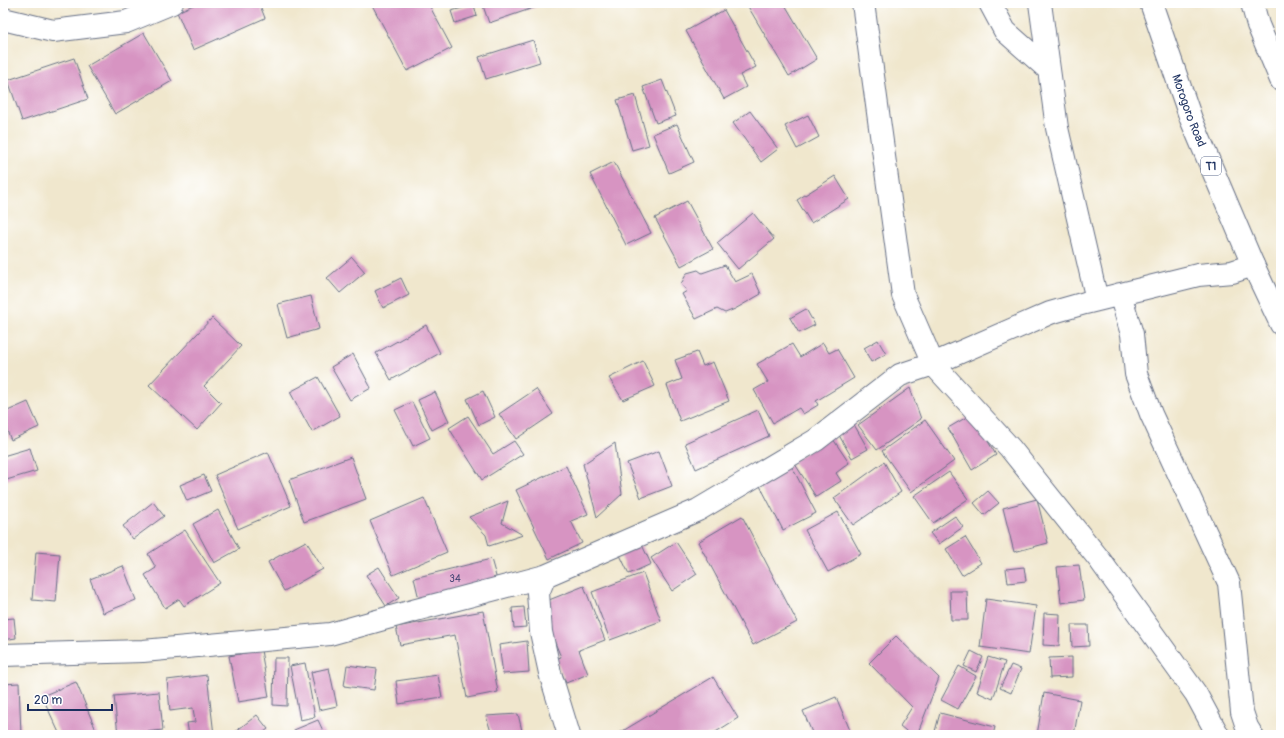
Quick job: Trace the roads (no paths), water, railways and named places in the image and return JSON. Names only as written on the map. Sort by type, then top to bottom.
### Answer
[{"type":"main road","points":[[3,19],[53,31],[126,22],[172,3]]},
{"type":"main road","points":[[863,3],[903,295],[933,364],[1010,448],[1099,559],[1196,694],[1218,735]]},
{"type":"main road","points":[[990,3],[1005,31],[1049,70]]},
{"type":"main road","points":[[1040,3],[1057,128],[1097,300]]},
{"type":"main road","name":"Morogoro Road","points":[[1151,3],[1191,119],[1253,265],[1281,324]]},
{"type":"main road","points":[[1252,3],[1258,25],[1281,80]]},
{"type":"main road","points":[[3,655],[143,651],[330,634],[544,576],[698,510],[816,440],[900,375],[933,364],[1050,313],[1198,275],[1232,272],[1253,265]]},
{"type":"main road","points":[[1120,294],[1132,334],[1136,374],[1152,414],[1229,583],[1242,712],[1247,727],[1252,735]]},
{"type":"main road","points":[[544,576],[538,593],[541,632],[550,673],[569,735]]}]
